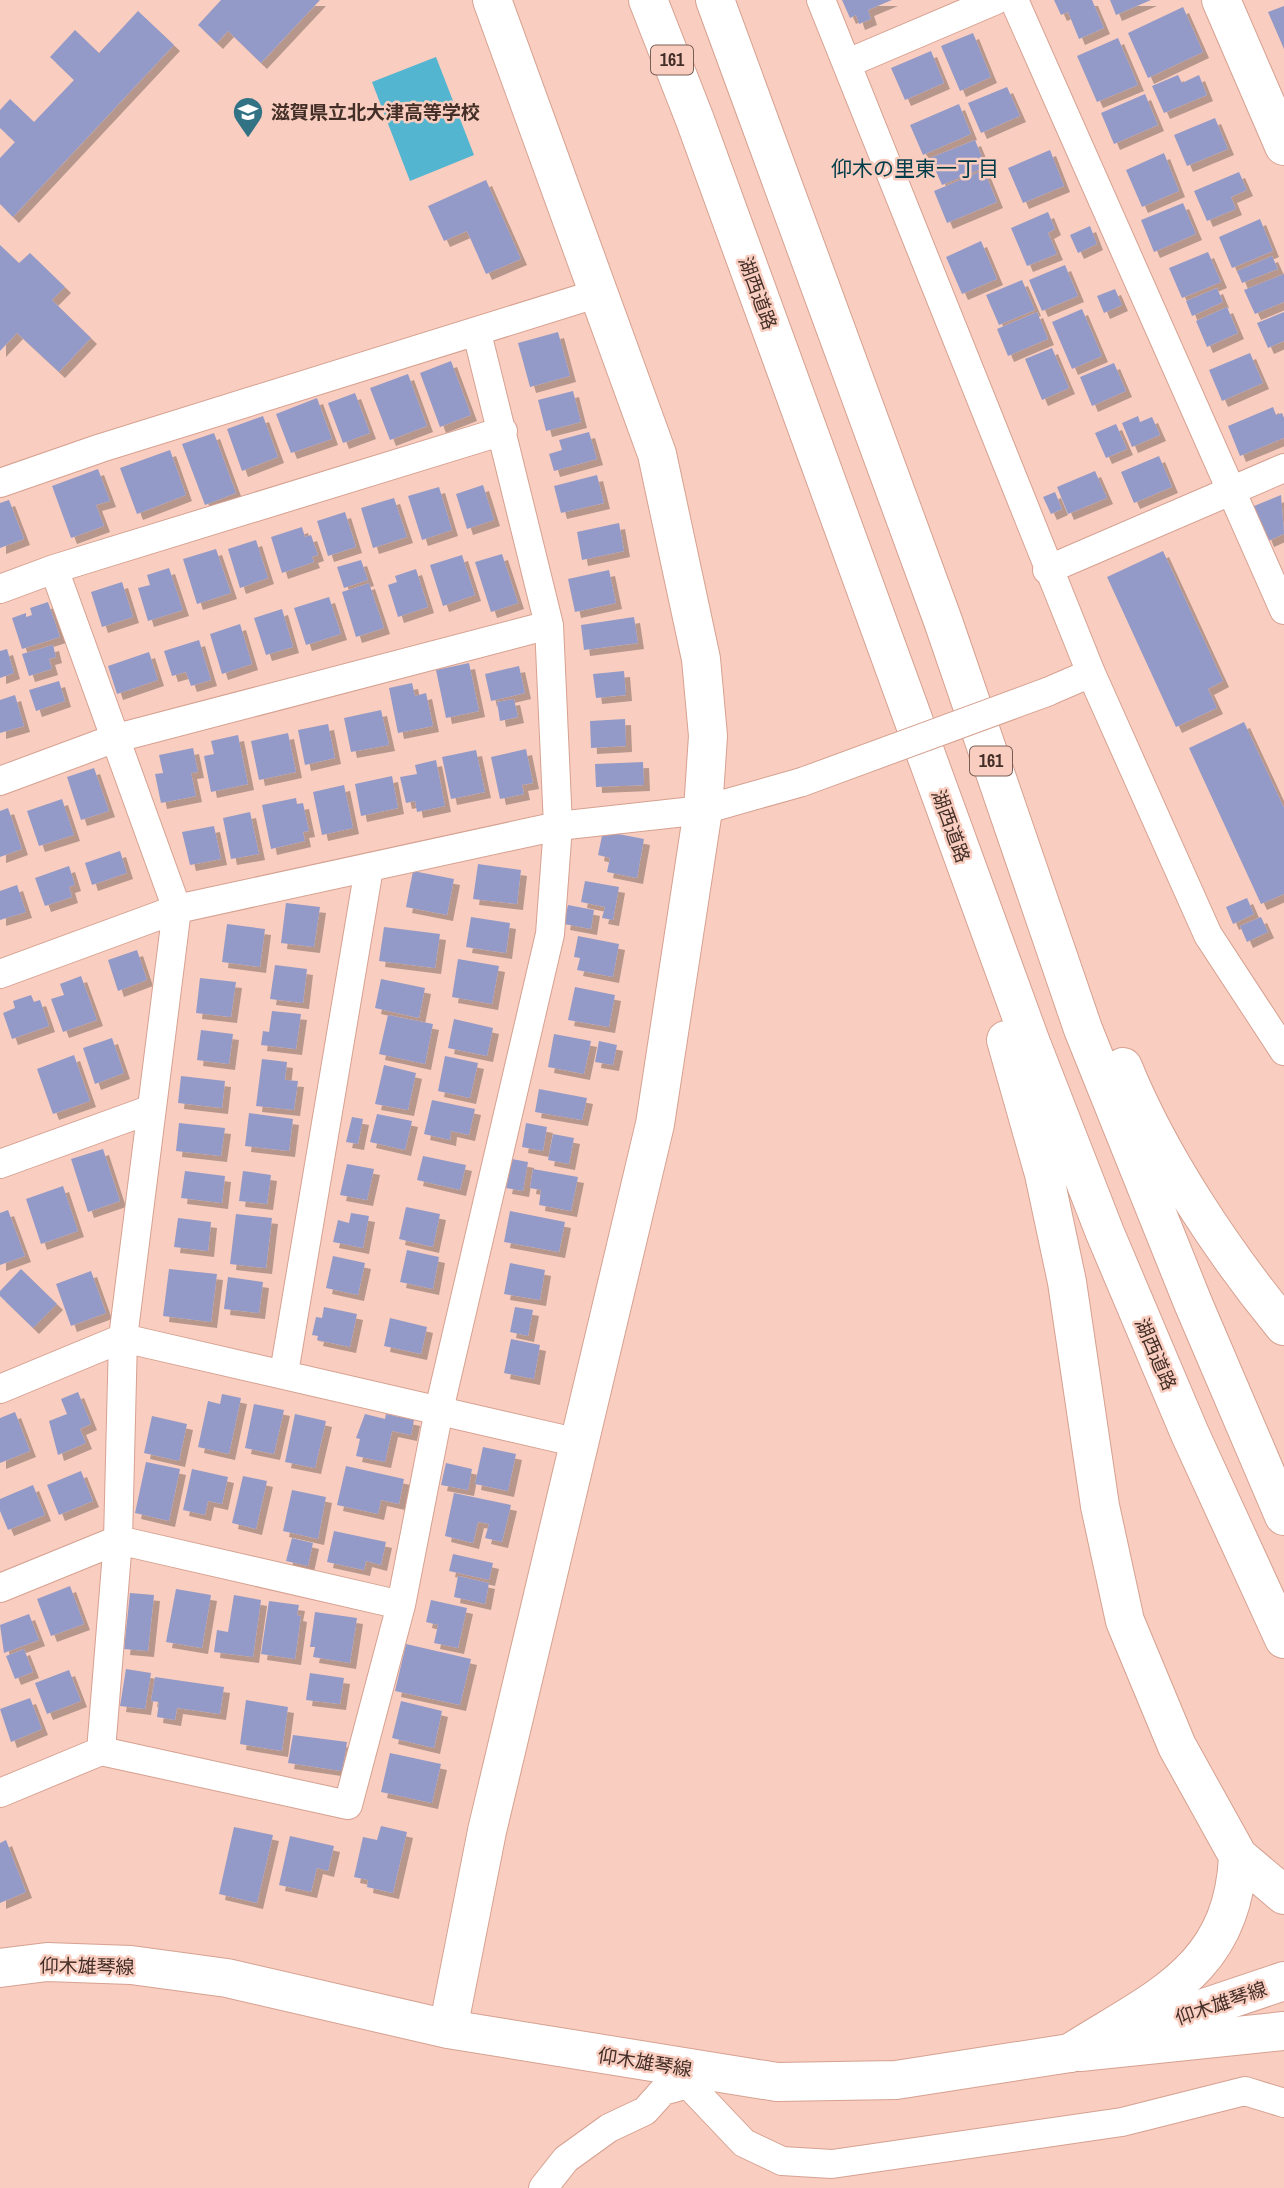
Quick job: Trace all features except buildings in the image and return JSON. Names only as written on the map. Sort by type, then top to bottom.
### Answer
[{"type":"main road","points":[[448,2029],[487,1831],[655,1124],[703,810],[708,736],[699,647],[657,454],[492,0]]},
{"type":"main road","name":"湖西道路","points":[[648,0],[695,120],[1031,1042],[1105,1233],[1190,1434],[1284,1640]]},
{"type":"main road","name":"161","points":[[715,0],[943,621],[1083,1029],[1193,1303],[1284,1516]]},
{"type":"main road","points":[[1220,0],[1284,146]]},
{"type":"main road","points":[[943,621],[1130,1084],[1173,1164],[1237,1268],[1284,1326]]},
{"type":"main road","points":[[885,647],[1044,1174],[1068,1282],[1100,1506],[1125,1621],[1177,1746],[1238,1856],[1284,1895]]},
{"type":"main road","points":[[1070,2053],[1180,1983],[1198,1966],[1216,1942],[1227,1920],[1237,1878],[1238,1856]]},
{"type":"main road","name":"仰木雄琴線","points":[[0,1968],[47,1962],[145,1967],[227,1978],[448,2029],[689,2077],[777,2082],[896,2080],[1070,2053],[1284,1981]]},
{"type":"main road","points":[[1070,2053],[1284,2031]]},
{"type":"street","points":[[821,0],[1047,570],[1091,673],[1208,935],[1284,1051]]},
{"type":"street","points":[[848,63],[996,0]]},
{"type":"street","points":[[1014,0],[1284,610]]},
{"type":"street","points":[[0,483],[102,448],[599,293]]},
{"type":"street","points":[[0,1793],[101,1752],[348,1805],[401,1605],[439,1410],[550,934],[558,827],[549,625],[477,333]]},
{"type":"street","points":[[0,589],[54,569],[503,431]]},
{"type":"street","points":[[1047,570],[1284,468]]},
{"type":"street","points":[[54,569],[113,739],[177,909],[149,1110],[123,1338],[118,1540],[101,1752]]},
{"type":"street","points":[[0,781],[113,739],[549,625]]},
{"type":"street","points":[[0,974],[177,909],[558,827],[703,810],[802,782],[1047,692],[1091,673]]},
{"type":"street","points":[[284,1373],[369,868]]},
{"type":"street","points":[[0,1164],[149,1110]]},
{"type":"street","points":[[0,1389],[123,1338],[579,1443]]},
{"type":"street","points":[[0,1588],[118,1540],[401,1605]]},
{"type":"street","points":[[543,2188],[566,2159],[609,2128],[645,2111],[663,2091],[689,2077],[744,2143],[782,2161],[832,2164],[1122,2122],[1245,2091],[1284,2103]]},
{"type":"water","points":[[436,57],[474,155],[410,181],[372,82]]},
{"type":"place","name":"滋賀県立北大津高等学校","points":[[248,139]]},
{"type":"district","name":"仰木の里東一丁目","points":[[915,169]]}]
